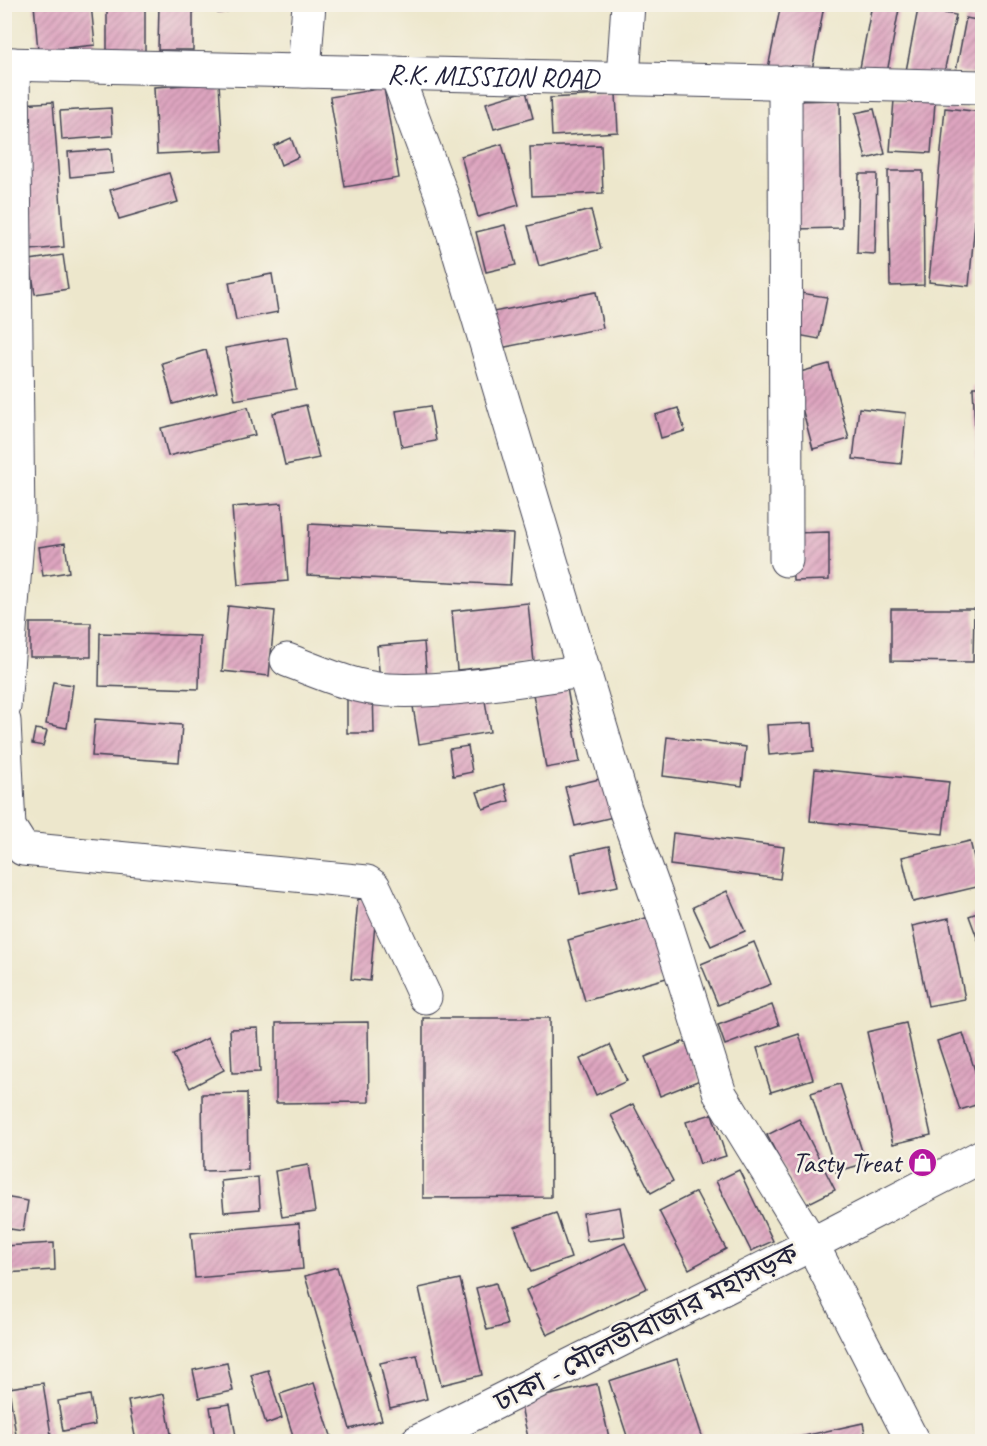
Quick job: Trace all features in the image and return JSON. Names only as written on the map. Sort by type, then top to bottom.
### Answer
[{"type":"main road","points":[[304,71],[309,4]]},
{"type":"main road","points":[[623,78],[628,4]]},
{"type":"main road","points":[[4,707],[18,528],[9,64]]},
{"type":"main road","name":"R.K. MISSION ROAD","points":[[9,64],[982,87]]},
{"type":"main road","points":[[396,73],[443,199],[625,809],[665,920],[720,1095],[812,1244],[913,1442]]},
{"type":"main road","points":[[785,82],[786,560]]},
{"type":"main road","points":[[287,660],[342,681],[387,690],[440,689],[585,671]]},
{"type":"main road","points":[[4,721],[9,827],[23,849],[367,882],[374,887],[425,997]]},
{"type":"main road","name":"ঢাকা - মৌলভীবাজার মহাসড়ক","points":[[417,1442],[982,1156]]},
{"type":"building","points":[[34,4],[91,4],[95,45],[38,51]]},
{"type":"building","points":[[107,4],[145,4],[145,54],[107,55]]},
{"type":"building","points":[[159,4],[193,4],[193,50],[158,50]]},
{"type":"building","points":[[217,4],[240,4],[241,9],[218,13]]},
{"type":"building","points":[[781,4],[824,6],[810,81],[767,73]]},
{"type":"building","points":[[872,4],[899,9],[887,73],[860,68]]},
{"type":"building","points":[[918,9],[956,15],[942,83],[905,76]]},
{"type":"building","points":[[966,18],[982,21],[982,76],[956,71]]},
{"type":"building","points":[[219,83],[223,151],[157,154],[154,87]]},
{"type":"building","points":[[384,88],[399,178],[345,187],[330,97]]},
{"type":"building","points":[[526,91],[533,118],[494,129],[486,103]]},
{"type":"building","points":[[616,94],[618,132],[552,136],[550,98]]},
{"type":"building","points":[[840,100],[842,228],[795,229],[792,101]]},
{"type":"building","points":[[894,100],[935,103],[931,153],[890,151]]},
{"type":"building","points":[[53,102],[64,247],[31,250],[20,104]]},
{"type":"building","points":[[111,108],[113,136],[62,140],[60,111]]},
{"type":"building","points":[[945,108],[982,112],[982,147],[969,286],[929,282]]},
{"type":"building","points":[[874,109],[885,154],[866,159],[855,113]]},
{"type":"building","points":[[291,138],[298,157],[281,165],[274,146]]},
{"type":"building","points":[[502,144],[519,205],[478,217],[461,156]]},
{"type":"building","points":[[601,145],[603,193],[532,196],[530,147]]},
{"type":"building","points":[[111,149],[113,173],[70,177],[68,152]]},
{"type":"building","points":[[888,171],[923,171],[924,285],[890,286]]},
{"type":"building","points":[[169,173],[178,202],[119,219],[110,190]]},
{"type":"building","points":[[859,174],[877,174],[875,254],[857,253]]},
{"type":"building","points":[[591,210],[601,249],[539,266],[528,226]]},
{"type":"building","points":[[505,225],[516,265],[486,272],[476,232]]},
{"type":"building","points":[[63,255],[68,289],[35,294],[30,260]]},
{"type":"building","points":[[272,274],[278,312],[236,320],[229,282]]},
{"type":"building","points":[[596,292],[603,328],[500,348],[493,312]]},
{"type":"building","points":[[794,292],[827,297],[819,339],[787,333]]},
{"type":"building","points":[[287,337],[296,389],[235,400],[225,348]]},
{"type":"building","points":[[206,350],[217,392],[173,404],[162,363]]},
{"type":"building","points":[[829,364],[849,439],[813,449],[793,374]]},
{"type":"building","points":[[973,387],[982,387],[982,485],[978,485]]},
{"type":"building","points":[[306,405],[319,458],[285,465],[273,413]]},
{"type":"building","points":[[430,406],[436,441],[402,447],[396,411]]},
{"type":"building","points":[[248,407],[255,435],[168,456],[161,428]]},
{"type":"building","points":[[678,408],[685,431],[661,438],[655,415]]},
{"type":"building","points":[[859,408],[906,413],[901,464],[853,459]]},
{"type":"building","points":[[282,503],[288,581],[238,585],[232,507]]},
{"type":"building","points":[[309,524],[513,534],[510,585],[307,575]]},
{"type":"building","points":[[829,532],[829,580],[793,581],[792,533]]},
{"type":"building","points":[[65,543],[69,572],[43,576],[39,547]]},
{"type":"building","points":[[528,603],[534,662],[457,670],[452,611]]},
{"type":"building","points":[[228,606],[275,611],[269,676],[222,671]]},
{"type":"building","points":[[891,609],[974,609],[973,662],[891,661]]},
{"type":"building","points":[[30,623],[91,623],[91,657],[30,657]]},
{"type":"building","points":[[100,633],[200,636],[199,689],[99,686]]},
{"type":"building","points":[[424,642],[427,680],[380,683],[377,646]]},
{"type":"building","points":[[53,682],[73,685],[67,728],[46,724]]},
{"type":"building","points":[[373,688],[374,733],[347,733],[347,689]]},
{"type":"building","points":[[483,688],[490,732],[419,744],[412,700]]},
{"type":"building","points":[[567,688],[580,762],[546,768],[533,694]]},
{"type":"building","points":[[95,719],[182,725],[179,762],[92,756]]},
{"type":"building","points":[[812,723],[814,751],[769,755],[767,725]]},
{"type":"building","points":[[35,729],[47,731],[43,746],[32,744]]},
{"type":"building","points":[[667,737],[746,747],[742,786],[663,776]]},
{"type":"building","points":[[468,746],[472,772],[453,776],[449,749]]},
{"type":"building","points":[[815,769],[949,782],[943,834],[810,821]]},
{"type":"building","points":[[604,778],[613,817],[575,826],[565,787]]},
{"type":"building","points":[[504,784],[509,801],[483,809],[477,792]]},
{"type":"building","points":[[673,833],[784,847],[780,879],[670,865]]},
{"type":"building","points":[[970,841],[981,886],[913,902],[902,857]]},
{"type":"building","points":[[609,846],[618,886],[580,894],[572,854]]},
{"type":"building","points":[[727,891],[745,931],[711,946],[693,907]]},
{"type":"building","points":[[358,899],[377,901],[370,981],[351,979]]},
{"type":"building","points":[[982,911],[982,951],[969,916]]},
{"type":"building","points":[[660,914],[677,975],[585,1001],[568,940]]},
{"type":"building","points":[[949,918],[965,999],[928,1006],[912,926]]},
{"type":"building","points":[[754,942],[771,984],[718,1005],[701,964]]},
{"type":"building","points":[[772,1005],[779,1025],[725,1045],[718,1025]]},
{"type":"building","points":[[423,1018],[550,1018],[551,1197],[423,1198]]},
{"type":"building","points":[[368,1022],[369,1102],[276,1103],[276,1023]]},
{"type":"building","points":[[906,1023],[931,1135],[893,1144],[867,1032]]},
{"type":"building","points":[[258,1028],[260,1072],[232,1073],[230,1029]]},
{"type":"building","points":[[963,1033],[982,1093],[982,1103],[960,1110],[937,1041]]},
{"type":"building","points":[[799,1034],[813,1079],[771,1092],[757,1048]]},
{"type":"building","points":[[208,1038],[224,1070],[190,1088],[173,1055]]},
{"type":"building","points":[[685,1041],[700,1080],[660,1096],[645,1057]]},
{"type":"building","points":[[610,1045],[627,1081],[596,1095],[580,1059]]},
{"type":"building","points":[[840,1084],[866,1163],[836,1172],[811,1093]]},
{"type":"building","points":[[247,1093],[248,1170],[203,1171],[202,1094]]},
{"type":"building","points":[[633,1104],[673,1181],[651,1193],[611,1115]]},
{"type":"building","points":[[712,1114],[726,1156],[700,1164],[686,1122]]},
{"type":"building","points":[[799,1119],[835,1190],[803,1206],[767,1135]]},
{"type":"building","points":[[308,1165],[315,1212],[282,1217],[275,1171]]},
{"type":"building","points":[[739,1170],[773,1241],[751,1251],[716,1181]]},
{"type":"building","points":[[258,1177],[260,1209],[224,1212],[221,1181]]},
{"type":"building","points":[[696,1192],[726,1249],[689,1269],[659,1211]]},
{"type":"building","points":[[4,1197],[28,1201],[23,1231],[4,1228]]},
{"type":"building","points":[[620,1207],[625,1236],[587,1241],[583,1213]]},
{"type":"building","points":[[556,1213],[571,1258],[531,1272],[515,1227]]},
{"type":"building","points":[[299,1223],[303,1269],[195,1278],[191,1233]]},
{"type":"building","points":[[54,1243],[55,1270],[4,1273],[4,1246]]},
{"type":"building","points":[[625,1243],[647,1288],[547,1335],[526,1290]]},
{"type":"building","points":[[337,1267],[382,1420],[350,1429],[305,1276]]},
{"type":"building","points":[[460,1279],[482,1375],[441,1385],[419,1288]]},
{"type":"building","points":[[496,1283],[507,1325],[487,1330],[476,1288]]},
{"type":"building","points":[[417,1355],[427,1399],[390,1408],[380,1363]]},
{"type":"building","points":[[677,1359],[704,1442],[629,1442],[609,1381]]},
{"type":"building","points":[[227,1363],[233,1391],[199,1398],[193,1370]]},
{"type":"building","points":[[268,1370],[282,1418],[266,1424],[251,1375]]},
{"type":"building","points":[[43,1383],[52,1442],[17,1442],[9,1388]]},
{"type":"building","points":[[314,1383],[333,1442],[295,1442],[280,1394]]},
{"type":"building","points":[[597,1384],[610,1442],[529,1442],[520,1402]]},
{"type":"building","points":[[164,1394],[171,1434],[136,1441],[128,1401]]},
{"type":"building","points":[[90,1395],[95,1425],[63,1431],[58,1401]]},
{"type":"building","points":[[230,1404],[236,1436],[215,1439],[210,1407]]},
{"type":"building","points":[[4,1408],[6,1408],[10,1442],[4,1442]]},
{"type":"building","points":[[863,1423],[867,1442],[781,1442],[781,1441]]},
{"type":"place","name":"Tasty Treat","points":[[922,1162]]}]
